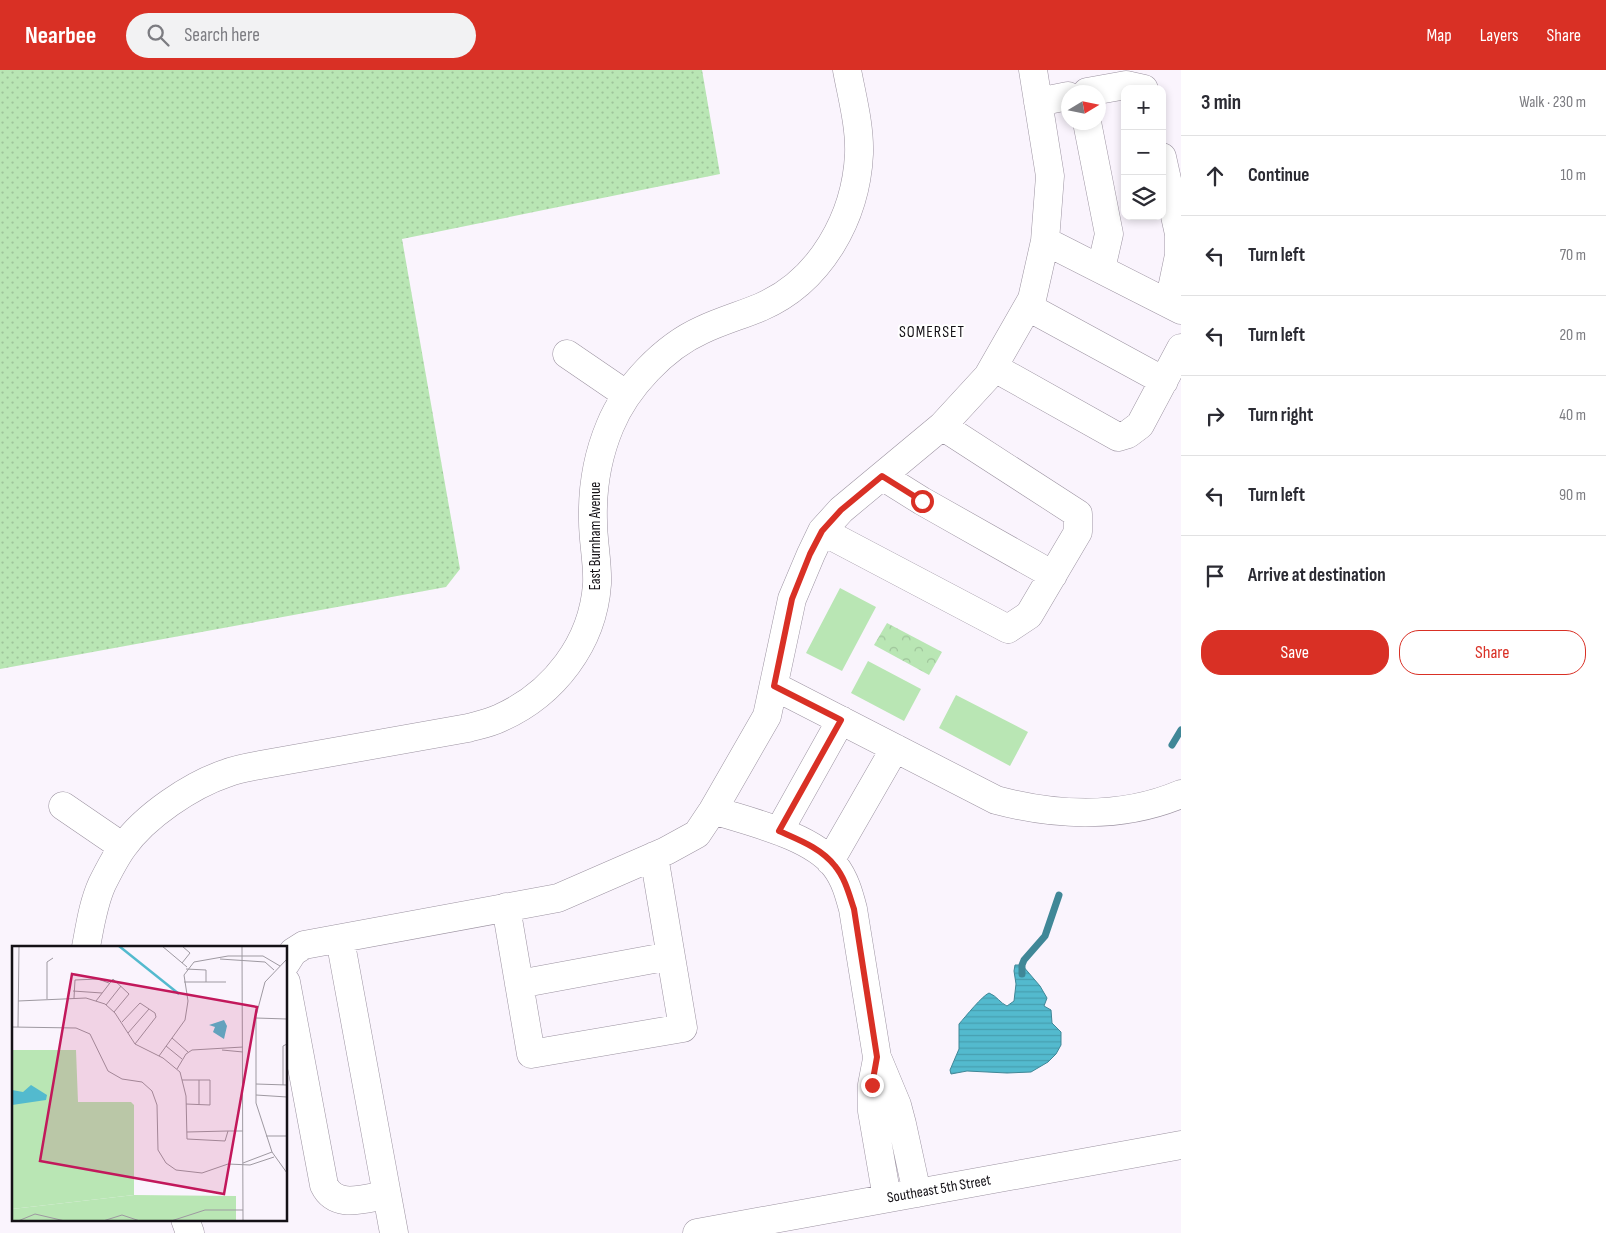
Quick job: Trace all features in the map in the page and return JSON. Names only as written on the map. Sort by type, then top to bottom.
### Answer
[{"type":"street","name":"East Burnham Avenue","points":[[86,946],[91,916],[102,885],[123,847],[166,805],[196,787],[227,773],[260,765],[468,728],[499,719],[526,705],[550,685],[569,664],[594,612],[597,565],[593,523],[593,486],[599,455],[611,424],[627,395],[648,369],[672,348],[700,331],[763,306],[789,290],[813,269],[833,243],[847,214],[856,183],[859,152],[856,121],[847,70]]},
{"type":"street","points":[[288,959],[292,952],[304,945],[558,898],[654,856],[697,834],[767,716],[792,599],[810,554],[822,531],[841,510],[942,426],[988,376],[1032,300],[1045,241],[1050,176],[1034,70]]},
{"type":"street","points":[[1106,89],[1121,86]]},
{"type":"street","points":[[1038,102],[1061,97]]},
{"type":"street","points":[[1089,130],[1109,234],[1101,269]]},
{"type":"street","points":[[1045,241],[1175,307],[1179,234],[1166,175]]},
{"type":"street","points":[[1028,307],[1164,381]]},
{"type":"street","points":[[993,367],[1118,437],[1128,434],[1140,425],[1181,348]]},
{"type":"street","points":[[567,354],[627,395]]},
{"type":"street","points":[[822,531],[1008,629],[1029,615],[1078,532],[1078,514],[942,426]]},
{"type":"street","points":[[882,476],[922,501],[1053,575]]},
{"type":"street","points":[[774,686],[996,800],[1061,813],[1101,813],[1140,807],[1181,794]]},
{"type":"street","points":[[779,831],[841,720]]},
{"type":"street","points":[[830,861],[894,748]]},
{"type":"street","points":[[63,806],[123,847]]},
{"type":"street","points":[[712,810],[779,831],[817,849],[835,866],[846,886],[854,909],[877,1057],[897,1105],[917,1193]]},
{"type":"street","points":[[506,907],[531,1054],[683,1028],[654,856]]},
{"type":"street","points":[[340,939],[394,1233]]},
{"type":"street","points":[[519,984],[670,956]]},
{"type":"street","points":[[288,993],[324,1185],[327,1191],[336,1199],[347,1201],[387,1195]]},
{"type":"street","points":[[877,1057],[872,1085],[872,1111],[887,1198]]},
{"type":"street","name":"Southeast 5th Street","points":[[697,1233],[1181,1145]]},
{"type":"street","points":[[185,1220],[190,1233]]},
{"type":"green space","points":[[0,70],[702,70],[720,174],[402,239],[460,569],[446,587],[0,669]]},
{"type":"green space","points":[[840,588],[876,607],[842,671],[806,653]]},
{"type":"green space","points":[[887,623],[942,652],[929,675],[874,645]]},
{"type":"green space","points":[[868,661],[921,689],[904,721],[851,693]]},
{"type":"green space","points":[[956,695],[1028,732],[1010,766],[939,728]]},
{"type":"water","points":[[1015,965],[1022,965],[1040,986],[1047,998],[1044,1006],[1051,1010],[1052,1023],[1061,1032],[1061,1045],[1056,1054],[1048,1062],[1031,1072],[967,1071],[951,1074],[950,1070],[959,1049],[959,1024],[978,1002],[989,993],[1007,1006],[1014,1001],[1016,984]]},
{"type":"waterway","points":[[1172,745],[1181,730]]},
{"type":"waterway","points":[[1022,974],[1024,960],[1045,936],[1059,895]]},
{"type":"district","name":"SOMERSET","points":[[932,332]]},
{"type":"route","points":[[872,1085],[877,1057],[854,909],[846,886],[835,866],[817,849],[779,831],[841,720],[774,686],[792,599],[810,554],[822,531],[841,510],[882,476],[922,501]]}]
